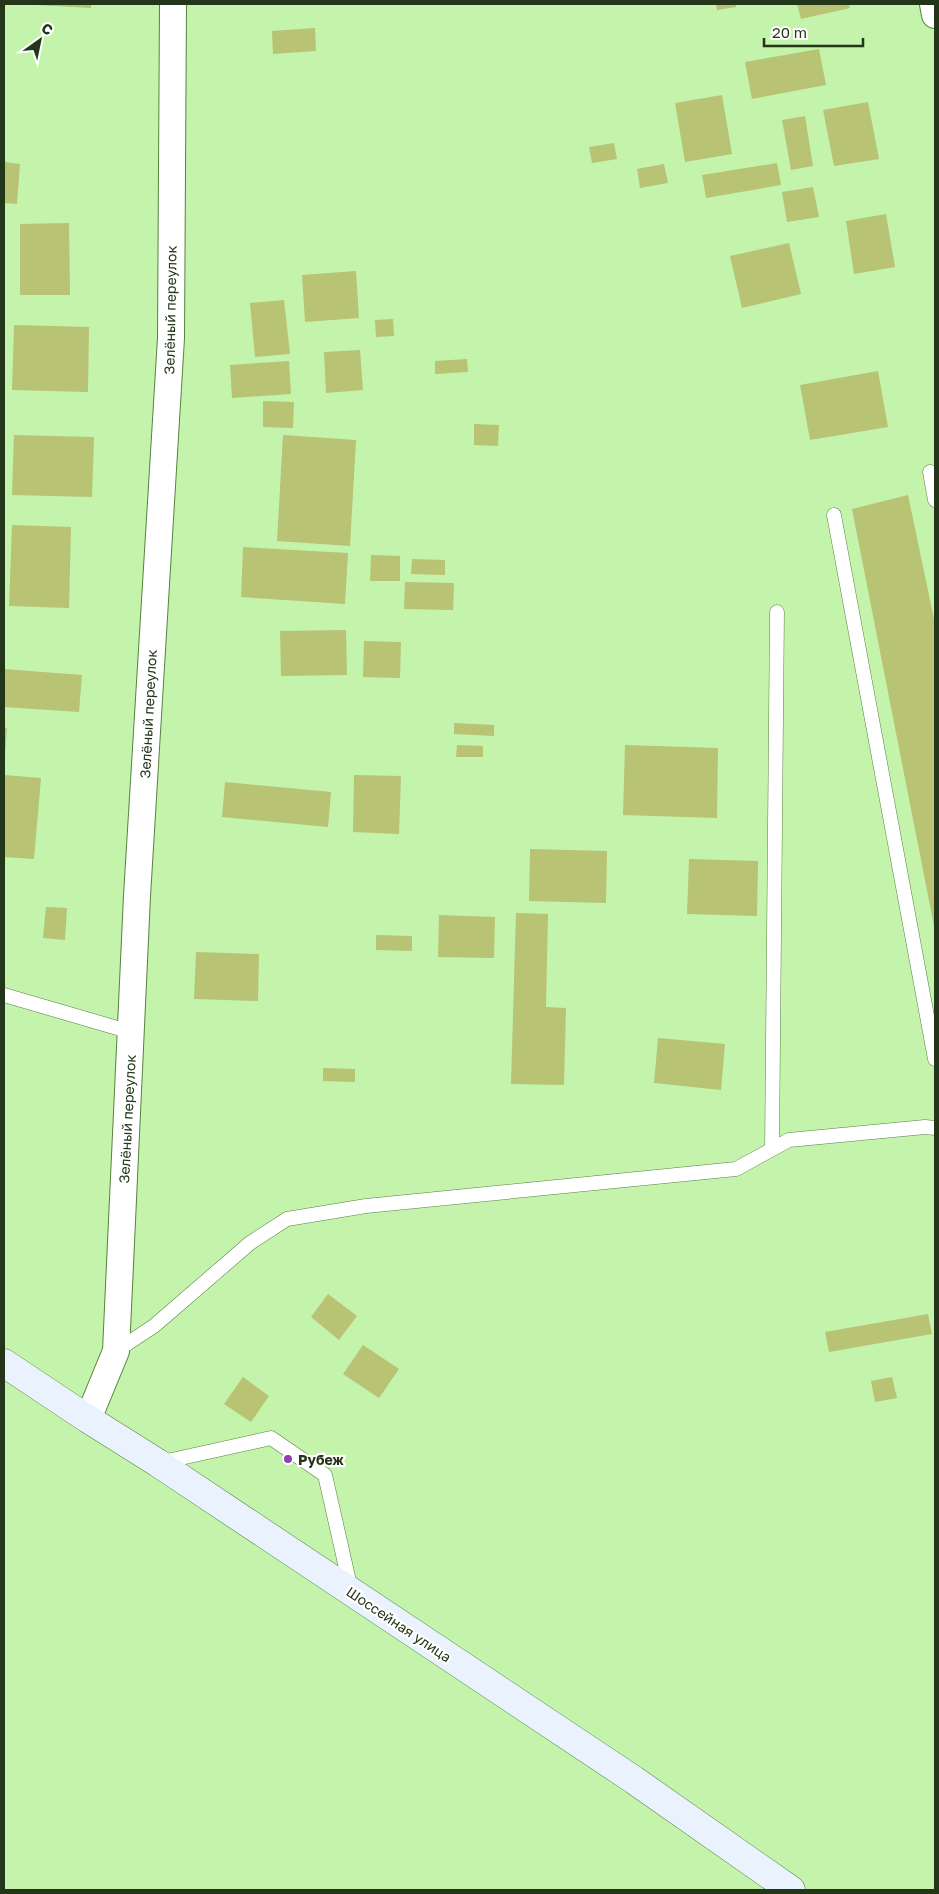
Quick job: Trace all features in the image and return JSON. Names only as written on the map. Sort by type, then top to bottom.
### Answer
[{"type":"main road","name":"Шоссейная улица","points":[[4,1362],[634,1780],[791,1890]]},
{"type":"street","name":"Зелёный переулок","points":[[88,1419],[116,1350],[131,1032],[171,338],[173,4]]},
{"type":"street","points":[[933,4],[935,16]]},
{"type":"lane","points":[[930,472],[935,500]]},
{"type":"lane","points":[[834,515],[935,1059]]},
{"type":"lane","points":[[772,1149],[777,612]]},
{"type":"lane","points":[[4,995],[131,1032]]},
{"type":"lane","points":[[116,1350],[154,1326],[250,1244],[287,1219],[366,1206],[736,1169],[789,1140],[925,1127],[935,1128]]},
{"type":"lane","points":[[158,1463],[272,1438],[325,1475],[351,1593]]},
{"type":"building","points":[[91,4],[91,8],[36,5]]},
{"type":"building","points":[[716,4],[736,4],[736,7],[717,10]]},
{"type":"building","points":[[797,4],[849,4],[850,8],[801,19]]},
{"type":"building","points":[[315,28],[316,51],[273,54],[272,31]]},
{"type":"building","points":[[819,49],[826,85],[752,99],[745,62]]},
{"type":"building","points":[[722,95],[732,154],[685,162],[675,103]]},
{"type":"building","points":[[868,102],[879,159],[834,166],[823,110]]},
{"type":"building","points":[[805,116],[813,166],[791,170],[782,120]]},
{"type":"building","points":[[614,143],[617,159],[592,163],[589,147]]},
{"type":"building","points":[[4,162],[20,164],[17,204],[4,203]]},
{"type":"building","points":[[777,163],[781,185],[706,198],[702,175]]},
{"type":"building","points":[[664,164],[668,183],[640,188],[637,169]]},
{"type":"building","points":[[813,187],[819,217],[787,222],[782,192]]},
{"type":"building","points":[[886,214],[895,267],[854,274],[846,221]]},
{"type":"building","points":[[69,223],[70,295],[20,295],[20,224]]},
{"type":"building","points":[[789,243],[801,294],[742,308],[730,256]]},
{"type":"building","points":[[356,271],[359,318],[305,322],[302,275]]},
{"type":"building","points":[[284,300],[290,354],[255,357],[250,303]]},
{"type":"building","points":[[393,319],[394,336],[376,337],[375,320]]},
{"type":"building","points":[[14,325],[89,327],[88,392],[12,390]]},
{"type":"building","points":[[360,350],[363,390],[326,393],[324,352]]},
{"type":"building","points":[[467,359],[468,372],[435,374],[435,361]]},
{"type":"building","points":[[289,361],[291,394],[232,398],[230,365]]},
{"type":"building","points":[[878,371],[888,427],[810,440],[800,385]]},
{"type":"building","points":[[263,401],[294,402],[293,428],[263,427]]},
{"type":"building","points":[[474,424],[499,425],[498,446],[474,445]]},
{"type":"building","points":[[14,435],[94,437],[92,497],[12,495]]},
{"type":"building","points":[[283,435],[356,440],[350,546],[277,541]]},
{"type":"building","points":[[908,495],[935,624],[934,926],[852,509]]},
{"type":"building","points":[[12,525],[71,527],[69,608],[9,606]]},
{"type":"building","points":[[243,547],[348,553],[345,604],[241,597]]},
{"type":"building","points":[[371,555],[400,556],[400,581],[370,581]]},
{"type":"building","points":[[412,559],[445,560],[445,575],[411,574]]},
{"type":"building","points":[[405,582],[454,583],[453,610],[404,609]]},
{"type":"building","points":[[346,630],[347,675],[281,676],[280,631]]},
{"type":"building","points":[[364,641],[401,642],[400,678],[363,677]]},
{"type":"building","points":[[4,669],[82,675],[79,712],[4,707]]},
{"type":"building","points":[[454,723],[494,725],[494,736],[454,734]]},
{"type":"building","points":[[4,727],[7,728],[5,755],[4,755]]},
{"type":"building","points":[[457,745],[483,746],[483,757],[456,757]]},
{"type":"building","points":[[625,745],[718,748],[717,818],[623,815]]},
{"type":"building","points":[[4,775],[41,778],[34,859],[4,857]]},
{"type":"building","points":[[354,775],[401,776],[399,834],[353,832]]},
{"type":"building","points":[[225,782],[331,792],[328,827],[222,817]]},
{"type":"building","points":[[530,849],[607,851],[606,903],[529,901]]},
{"type":"building","points":[[689,859],[758,861],[757,916],[687,914]]},
{"type":"building","points":[[46,907],[67,908],[65,940],[43,938]]},
{"type":"building","points":[[516,913],[548,914],[546,1007],[566,1008],[564,1085],[511,1084]]},
{"type":"building","points":[[439,915],[495,917],[494,958],[438,957]]},
{"type":"building","points":[[376,935],[412,936],[412,951],[376,950]]},
{"type":"building","points":[[196,952],[259,954],[258,1001],[194,999]]},
{"type":"building","points":[[658,1038],[725,1044],[721,1090],[654,1083]]},
{"type":"building","points":[[323,1068],[355,1069],[355,1082],[323,1081]]},
{"type":"building","points":[[328,1294],[357,1316],[339,1340],[311,1317]]},
{"type":"building","points":[[928,1314],[932,1334],[829,1352],[825,1332]]},
{"type":"building","points":[[363,1345],[399,1369],[379,1398],[343,1374]]},
{"type":"building","points":[[243,1377],[269,1396],[251,1422],[224,1404]]},
{"type":"building","points":[[892,1377],[897,1398],[875,1402],[871,1381]]},
{"type":"place","name":"Рубеж","points":[[288,1459]]}]
